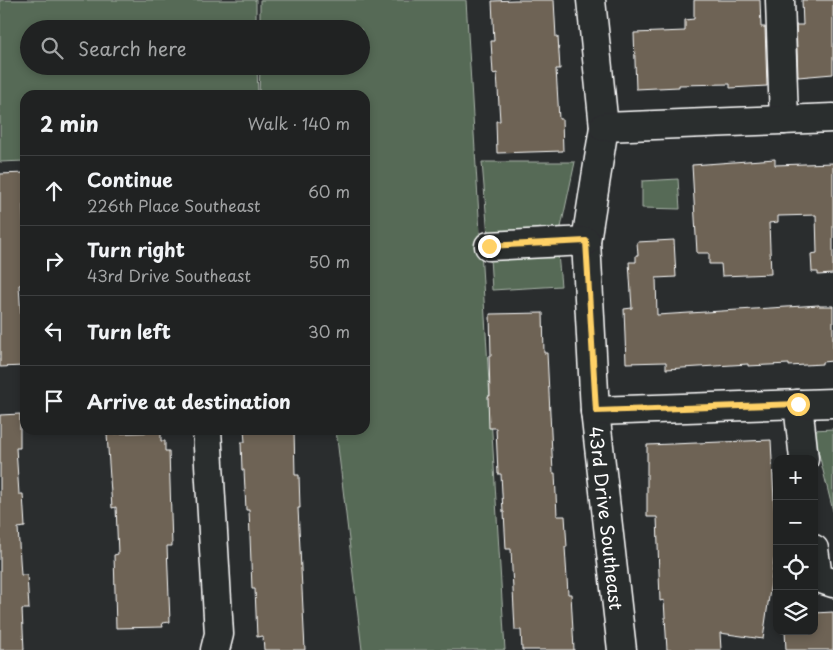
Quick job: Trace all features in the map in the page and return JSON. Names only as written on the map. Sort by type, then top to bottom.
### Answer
[{"type":"street","name":"43rd Drive Southeast","points":[[591,0],[604,127],[586,241],[596,411],[622,650]]},
{"type":"street","points":[[780,0],[784,120]]},
{"type":"street","points":[[604,127],[833,118]]},
{"type":"street","points":[[489,246],[586,241]]},
{"type":"street","points":[[596,411],[833,403]]},
{"type":"street","points":[[798,404],[804,455]]},
{"type":"street","points":[[207,435],[219,634],[215,650]]},
{"type":"street","points":[[818,578],[833,583]]},
{"type":"green space","points":[[0,0],[256,0],[256,20],[20,20],[20,75],[257,75],[258,90],[20,90],[20,161],[0,162]]},
{"type":"green space","points":[[260,0],[466,0],[505,650],[362,650],[337,435],[370,435],[370,90],[259,90],[260,75],[370,75],[370,20],[260,20]]},
{"type":"green space","points":[[482,162],[575,162],[560,232],[488,236]]},
{"type":"green space","points":[[678,179],[680,209],[642,208],[642,181]]},
{"type":"green space","points":[[558,254],[561,286],[492,290],[490,258]]},
{"type":"green space","points":[[833,429],[833,511],[813,430]]},
{"type":"building","points":[[554,0],[560,69],[556,69],[559,119],[562,119],[563,151],[497,153],[496,121],[500,121],[497,73],[493,74],[491,41],[494,41],[492,1]]},
{"type":"building","points":[[694,0],[760,0],[761,27],[765,27],[767,86],[730,88],[730,84],[679,85],[679,87],[636,89],[634,33],[685,31],[685,20],[694,19]]},
{"type":"building","points":[[802,0],[833,0],[833,74],[798,77],[796,25],[803,25]]},
{"type":"building","points":[[775,159],[775,165],[833,163],[833,274],[818,275],[818,272],[812,272],[811,254],[817,253],[816,215],[778,216],[778,222],[769,223],[771,274],[722,276],[721,264],[709,264],[709,253],[697,253],[692,165]]},
{"type":"building","points":[[20,173],[20,366],[0,367],[0,174]]},
{"type":"building","points":[[674,240],[676,277],[656,278],[657,315],[819,305],[833,306],[833,361],[822,362],[822,364],[789,366],[789,364],[748,366],[748,364],[666,369],[666,362],[626,363],[624,309],[632,308],[629,262],[636,262],[636,255],[638,255],[637,242]]},
{"type":"building","points":[[543,313],[553,473],[555,473],[557,516],[565,516],[568,594],[571,594],[574,650],[522,650],[521,630],[515,630],[511,549],[506,549],[501,474],[498,474],[496,428],[489,428],[490,314]]},
{"type":"building","points":[[20,414],[20,448],[16,448],[19,494],[23,494],[25,527],[18,528],[21,575],[27,575],[29,609],[22,609],[24,650],[0,650],[0,415]]},
{"type":"building","points":[[107,435],[161,435],[161,441],[165,441],[165,451],[169,451],[172,546],[167,546],[170,622],[162,623],[163,627],[116,628],[114,555],[118,554],[116,507],[112,508]]},
{"type":"building","points":[[244,435],[294,435],[295,475],[299,475],[300,508],[298,508],[305,650],[264,650],[263,636],[257,637],[255,589],[252,589],[249,510],[246,510],[244,470],[242,470],[241,442],[245,442]]},
{"type":"building","points":[[771,440],[773,568],[763,639],[720,633],[721,650],[667,650],[664,600],[660,601],[657,517],[647,517],[647,445]]},
{"type":"building","points":[[833,612],[833,650],[786,650],[785,635],[818,635],[818,613]]},
{"type":"route","points":[[489,246],[565,244],[586,241],[596,411],[798,404]]}]
